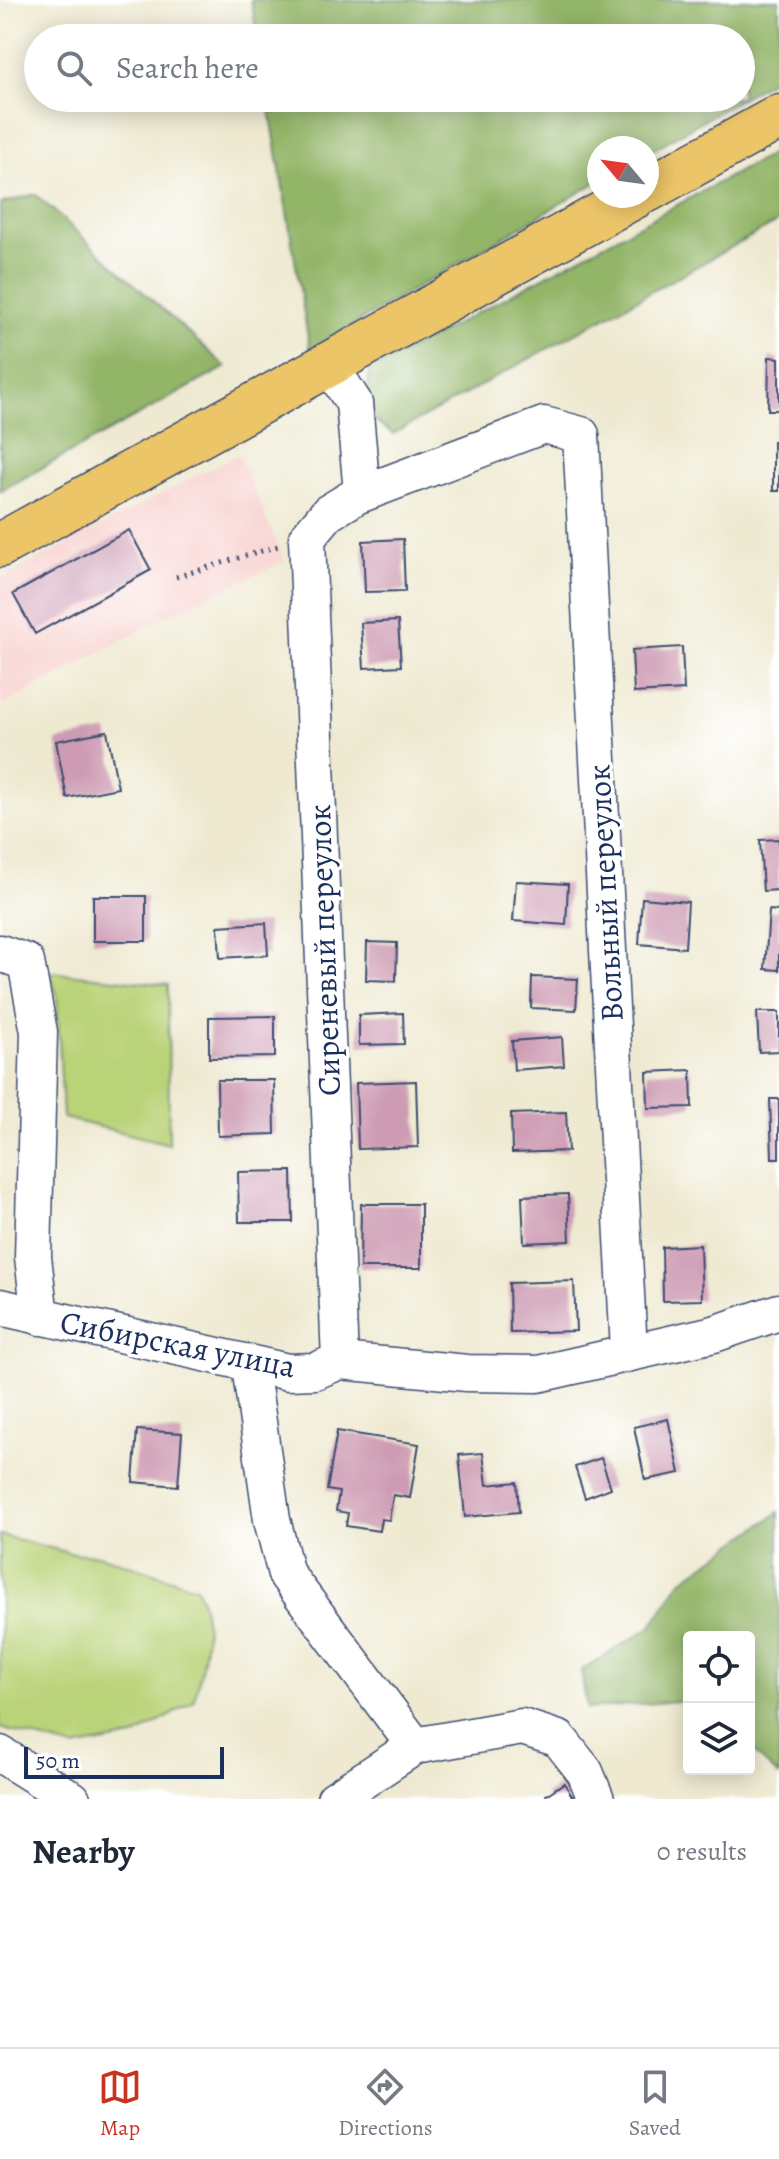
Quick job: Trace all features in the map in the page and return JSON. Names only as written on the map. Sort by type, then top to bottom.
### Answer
[{"type":"main road","points":[[659,183],[779,117]]},
{"type":"main road","points":[[0,545],[613,208]]},
{"type":"street","points":[[307,538],[328,513],[362,493],[354,403],[329,364]]},
{"type":"street","name":"Вольный переулок","points":[[362,493],[544,425],[581,435],[629,1351]]},
{"type":"street","name":"Сиреневый переулок","points":[[307,538],[340,1361]]},
{"type":"street","points":[[0,953],[26,962],[39,1032],[33,1257],[40,1317]]},
{"type":"street","name":"Сибирская улица","points":[[0,1307],[250,1366],[288,1372],[315,1371],[340,1361],[467,1373],[538,1374],[714,1334],[779,1312]]},
{"type":"street","points":[[250,1366],[272,1520],[286,1574],[415,1746]]},
{"type":"street","points":[[335,1799],[415,1746],[522,1727],[559,1739],[585,1772],[596,1799]]},
{"type":"street","points":[[0,1754],[72,1799]]},
{"type":"path","points":[[176,577],[307,538]]},
{"type":"shaded area","points":[[238,454],[285,561],[168,615],[0,707],[0,579]]},
{"type":"green space","points":[[251,0],[779,0],[779,76],[755,90],[755,24],[255,24]]},
{"type":"green space","points":[[270,112],[717,112],[659,146],[659,136],[587,136],[587,188],[310,350]]},
{"type":"green space","points":[[779,150],[779,221],[393,434],[366,414],[369,371]]},
{"type":"green space","points":[[35,194],[226,367],[0,491],[0,204]]},
{"type":"green space","points":[[50,972],[168,985],[169,1144],[63,1118],[57,995]]},
{"type":"green space","points":[[779,1512],[779,1776],[755,1754],[755,1631],[683,1631],[683,1701],[587,1709],[581,1670],[651,1627],[680,1582]]},
{"type":"green space","points":[[0,1535],[70,1553],[99,1555],[196,1587],[206,1628],[194,1701],[134,1737],[74,1748],[0,1728]]},
{"type":"building","points":[[769,357],[779,358],[779,410],[768,410]]},
{"type":"building","points":[[773,442],[779,442],[779,491],[773,491]]},
{"type":"building","points":[[129,530],[151,570],[35,634],[13,594]]},
{"type":"building","points":[[403,539],[405,591],[365,592],[363,541]]},
{"type":"building","points":[[398,621],[401,666],[364,668],[361,623]]},
{"type":"building","points":[[682,647],[684,690],[634,693],[632,650]]},
{"type":"building","points":[[107,731],[118,788],[67,798],[56,741]]},
{"type":"building","points":[[779,839],[779,890],[763,891],[760,840]]},
{"type":"building","points":[[516,881],[568,884],[566,925],[513,921]]},
{"type":"building","points":[[93,896],[146,896],[146,941],[93,941]]},
{"type":"building","points":[[642,898],[688,902],[685,948],[639,944]]},
{"type":"building","points":[[769,910],[779,911],[779,970],[765,969]]},
{"type":"building","points":[[266,923],[268,955],[220,958],[218,926]]},
{"type":"building","points":[[367,942],[397,943],[396,981],[366,980]]},
{"type":"building","points":[[532,977],[578,979],[576,1010],[531,1008]]},
{"type":"building","points":[[757,1012],[779,1012],[779,1051],[759,1052]]},
{"type":"building","points":[[403,1013],[404,1044],[359,1045],[359,1015]]},
{"type":"building","points":[[275,1016],[275,1057],[209,1058],[209,1017]]},
{"type":"building","points":[[562,1037],[564,1066],[514,1070],[512,1041]]},
{"type":"building","points":[[691,1070],[692,1107],[648,1108],[647,1072]]},
{"type":"building","points":[[217,1080],[274,1080],[275,1134],[218,1136]]},
{"type":"building","points":[[416,1081],[418,1147],[358,1149],[356,1083]]},
{"type":"building","points":[[770,1099],[779,1099],[779,1158],[772,1158]]},
{"type":"building","points":[[566,1112],[568,1151],[512,1153],[511,1114]]},
{"type":"building","points":[[292,1171],[293,1222],[239,1222],[238,1172]]},
{"type":"building","points":[[568,1194],[570,1241],[524,1243],[522,1196]]},
{"type":"building","points":[[361,1204],[421,1204],[421,1268],[360,1268]]},
{"type":"building","points":[[700,1245],[702,1300],[663,1301],[662,1247]]},
{"type":"building","points":[[574,1281],[576,1331],[510,1333],[509,1283]]},
{"type":"building","points":[[668,1419],[680,1473],[645,1480],[634,1427]]},
{"type":"building","points":[[137,1430],[182,1433],[178,1486],[133,1482]]},
{"type":"building","points":[[337,1431],[419,1444],[410,1498],[393,1495],[389,1520],[381,1519],[379,1531],[346,1526],[348,1513],[336,1511],[339,1492],[327,1490]]},
{"type":"building","points":[[483,1453],[487,1485],[517,1482],[519,1512],[465,1517],[459,1455]]},
{"type":"building","points":[[601,1458],[611,1488],[585,1498],[575,1467]]},
{"type":"building","points":[[564,1783],[574,1799],[548,1799],[546,1795]]}]
